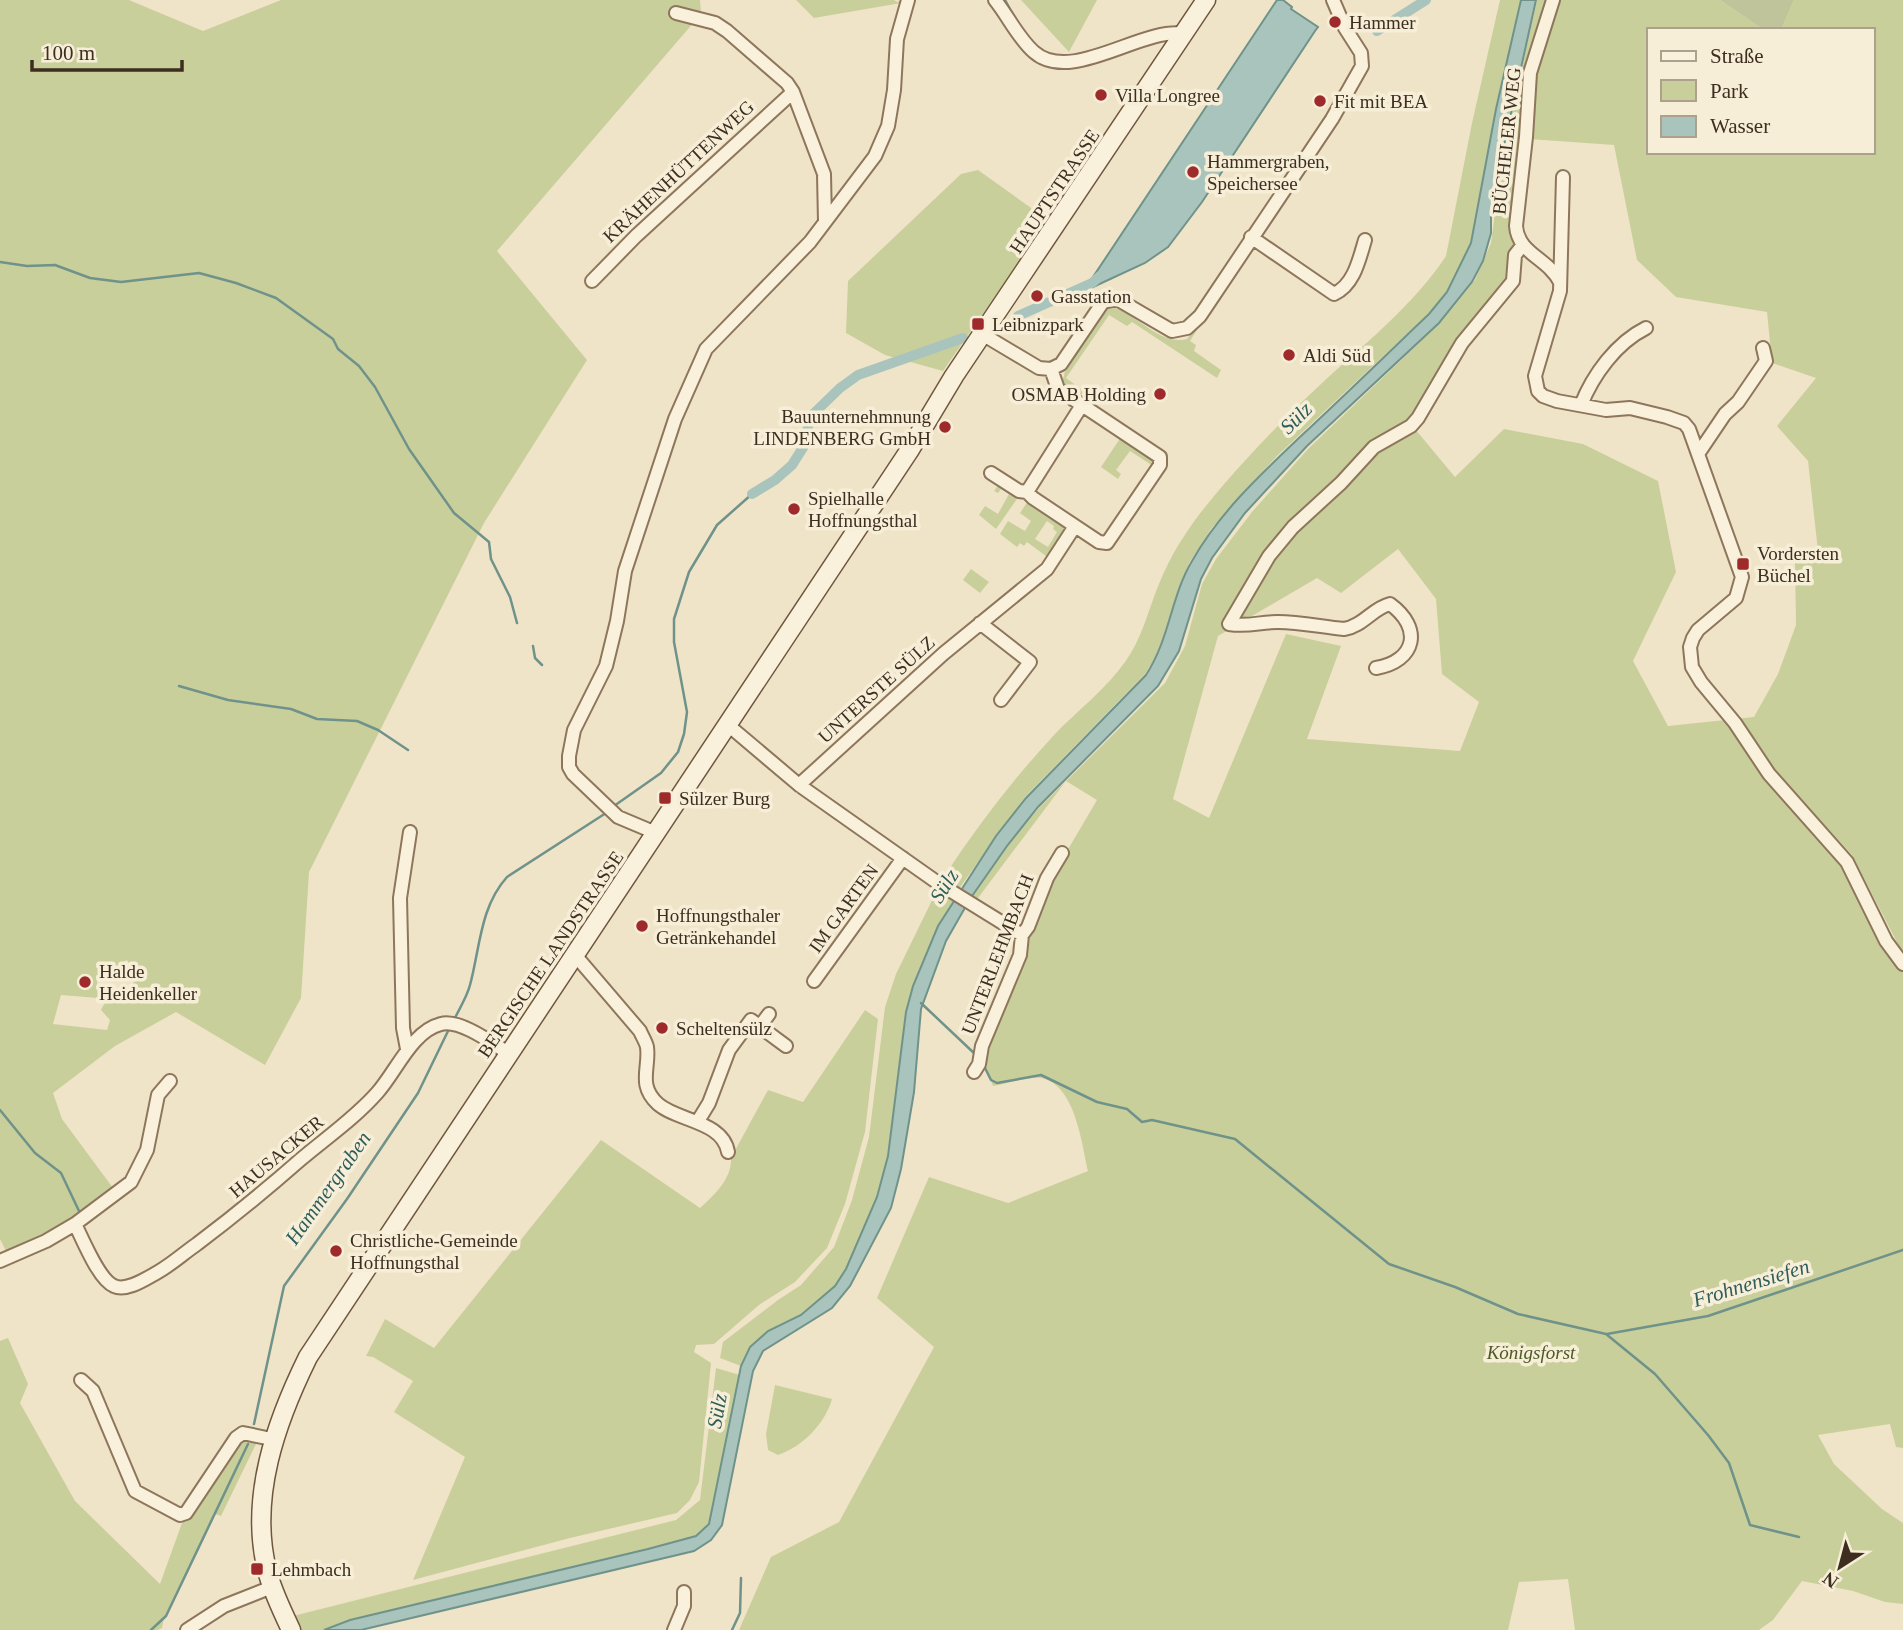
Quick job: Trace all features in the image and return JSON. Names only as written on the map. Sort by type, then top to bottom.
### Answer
[{"type":"main road","name":"HAUPTSTRASSE","points":[[982,334],[1206,0]]},
{"type":"main road","name":"BERGISCHE LANDSTRASSE","points":[[289,1627],[272,1587],[261,1538],[261,1515],[265,1477],[288,1399],[317,1343],[909,451],[982,334]]},
{"type":"street","points":[[656,833],[609,810],[573,774],[569,766],[570,747],[577,721],[606,666],[625,571],[662,453],[706,349],[789,265],[875,156],[888,126],[894,90],[897,39],[908,0]]},
{"type":"street","points":[[995,0],[1033,51],[1048,60],[1061,62],[1090,58],[1167,34],[1184,34]]},
{"type":"street","points":[[982,334],[1039,369],[1051,369],[1062,364],[1103,302],[1117,299],[1172,331],[1187,328],[1200,316],[1336,111],[1363,60],[1333,0]]},
{"type":"street","name":"BÜCHELER WEG","points":[[1376,668],[1386,666],[1406,653],[1411,640],[1411,626],[1390,604],[1352,628],[1344,629],[1275,622],[1246,627],[1229,624],[1269,556],[1293,527],[1341,483],[1374,447],[1411,426],[1418,418],[1462,343],[1513,281],[1515,255],[1522,246],[1517,236],[1516,218],[1526,137],[1530,73],[1553,0]]},
{"type":"street","points":[[676,13],[715,23],[727,31],[778,73],[793,92],[824,174],[825,222]]},
{"type":"street","name":"KRÄHENHÜTTENWEG","points":[[592,281],[636,236],[793,92]]},
{"type":"street","points":[[1563,177],[1557,309],[1538,365],[1535,384],[1538,391],[1549,399],[1606,410],[1630,408],[1677,420],[1689,429],[1742,577],[1736,598],[1698,630],[1690,647],[1690,659],[1701,682],[1735,723],[1769,774],[1847,862],[1886,941],[1903,964]]},
{"type":"street","points":[[1251,237],[1334,294],[1343,290],[1357,268],[1365,240]]},
{"type":"street","points":[[1522,246],[1550,266],[1560,283]]},
{"type":"street","points":[[1581,405],[1589,385],[1607,361],[1631,335],[1646,328]]},
{"type":"street","points":[[1698,454],[1766,361],[1763,348]]},
{"type":"street","points":[[991,473],[1019,491],[1027,492],[1099,542],[1107,543],[1160,465],[1160,457],[1058,389],[1051,369]]},
{"type":"street","points":[[1027,492],[1030,483],[1082,405]]},
{"type":"street","name":"UNTERSTE SÜLZ","points":[[799,785],[980,623],[1047,569],[1075,526]]},
{"type":"street","points":[[980,623],[1030,662],[1001,700]]},
{"type":"street","points":[[728,725],[799,785],[940,885],[1022,935]]},
{"type":"street","points":[[407,1049],[403,1028],[400,898],[410,832]]},
{"type":"street","name":"UNTERLEHMBACH","points":[[974,1072],[979,1064],[986,1035],[1020,955],[1022,935],[1028,927],[1047,878],[1062,853]]},
{"type":"street","name":"IM GARTEN","points":[[814,981],[903,858]]},
{"type":"street","points":[[575,955],[640,1031],[647,1046],[644,1073],[650,1094],[659,1105],[698,1121],[726,1143],[728,1152]]},
{"type":"street","points":[[760,1026],[769,1014]]},
{"type":"street","points":[[698,1121],[709,1103],[729,1050],[751,1020],[786,1046]]},
{"type":"street","name":"HAUSACKER","points":[[75,1224],[105,1281],[125,1288],[160,1271],[237,1213],[358,1111],[399,1066],[407,1049],[428,1030],[445,1023],[461,1027],[508,1053]]},
{"type":"street","points":[[0,1261],[46,1241],[75,1224],[131,1182],[147,1150],[158,1095],[170,1081]]},
{"type":"street","points":[[81,1380],[93,1391],[135,1491],[180,1516],[186,1513],[236,1438],[243,1433],[276,1440]]},
{"type":"street","points":[[187,1630],[224,1606],[272,1587]]},
{"type":"street","points":[[674,1630],[684,1606],[684,1592]]},
{"type":"green space","points":[[0,0],[129,0],[203,31],[281,0],[700,0],[701,14],[497,251],[587,360],[484,523],[309,872],[301,998],[265,1065],[176,1012],[115,1046],[53,1093],[62,1119],[113,1188],[61,1224],[7,1253],[0,1239]],"holes":[[[127,960],[137,977],[129,987],[109,999],[101,1010],[110,1020],[107,1030],[53,1024],[61,995],[98,998],[97,980]]]},
{"type":"green space","points":[[796,0],[904,0],[901,3],[814,18]]},
{"type":"green space","points":[[1021,0],[1097,0],[1069,52]]},
{"type":"green space","points":[[1500,0],[1521,0],[1492,129],[1471,243],[1447,291],[1428,314],[1277,456],[1211,529],[1189,563],[1163,640],[1145,674],[1025,797],[958,890],[949,884],[952,877],[945,875],[983,820],[1025,768],[1125,662],[1140,634],[1172,557],[1205,507],[1284,420],[1403,308],[1446,256]]},
{"type":"green space","name":"Königsforst","points":[[1537,0],[1720,0],[1761,28],[1647,28],[1647,154],[1875,154],[1875,28],[1782,28],[1794,0],[1903,0],[1903,954],[1852,855],[1809,808],[1792,803],[1839,862],[1903,969],[1903,1448],[1896,1447],[1890,1424],[1818,1435],[1834,1464],[1882,1509],[1903,1523],[1903,1604],[1802,1581],[1773,1620],[1759,1630],[1575,1630],[1568,1579],[1519,1582],[1508,1630],[739,1630],[771,1557],[839,1522],[934,1347],[877,1298],[929,1177],[1008,1203],[1088,1171],[1075,1117],[1062,1091],[1041,1078],[993,1086],[986,1068],[986,1054],[1050,880],[1097,800],[1066,781],[1165,683],[1185,646],[1202,584],[1216,559],[1252,512],[1308,449],[1442,321],[1475,280],[1491,243],[1502,159]],"holes":[[[1529,139],[1614,145],[1637,260],[1676,297],[1767,312],[1772,363],[1816,378],[1777,426],[1808,461],[1818,551],[1793,551],[1796,625],[1778,674],[1754,717],[1668,726],[1633,661],[1676,572],[1658,481],[1583,444],[1504,429],[1455,477],[1415,429],[1464,350],[1517,284]],[[1398,549],[1436,599],[1442,674],[1479,702],[1460,751],[1307,739],[1341,646],[1286,634],[1209,818],[1173,799],[1218,636],[1317,578],[1341,593]]]},
{"type":"green space","points":[[1720,0],[1794,0],[1782,28],[1761,28]]},
{"type":"green space","points":[[978,170],[1048,220],[943,371],[885,355],[846,333],[848,281],[961,174]]},
{"type":"green space","points":[[1232,274],[1190,341],[1196,345],[1194,351],[1221,370],[1217,378],[1132,322],[1127,326],[1109,315],[1066,378],[1085,392],[1075,394],[1062,383],[1065,371],[1107,309],[1112,307],[1121,311],[1167,338],[1187,339]]},
{"type":"green space","points":[[1121,437],[1153,458],[1153,466],[1130,451],[1116,470],[1121,474],[1118,479],[1101,467]]},
{"type":"green space","points":[[1000,483],[1019,496],[996,529],[979,515],[985,506],[998,514],[1009,494],[1001,489],[998,493],[994,491]]},
{"type":"green space","points":[[1028,501],[1067,529],[1050,559],[1027,542],[1024,546],[1020,543],[1017,547],[1000,534],[1008,521],[1025,531],[1031,521],[1020,513]],"holes":[[[1047,521],[1054,526],[1053,529],[1057,532],[1048,547],[1035,539]]]},
{"type":"green space","points":[[971,569],[989,582],[980,593],[963,580]]},
{"type":"green space","points":[[1065,782],[975,902],[971,899],[1007,845]]},
{"type":"green space","points":[[938,888],[955,898],[938,926],[913,986],[906,1012],[888,1156],[877,1197],[846,1269],[835,1286],[803,1314],[768,1331],[750,1347],[741,1366],[720,1358],[723,1342],[801,1285],[834,1247],[852,1200],[869,1137],[885,1007],[896,974]]},
{"type":"green space","points":[[865,1010],[878,1019],[865,1132],[845,1204],[827,1248],[795,1282],[759,1305],[714,1344],[696,1345],[694,1352],[711,1363],[699,1482],[690,1500],[677,1513],[413,1580],[465,1457],[394,1412],[413,1381],[373,1357],[366,1356],[385,1319],[434,1348],[601,1140],[700,1208],[725,1180],[731,1166],[731,1158],[768,1090],[803,1102]]},
{"type":"green space","points":[[8,1338],[28,1384],[20,1403],[75,1501],[160,1584],[182,1523],[216,1469],[242,1438],[257,1442],[221,1516],[215,1514],[164,1618],[162,1628],[0,1630],[0,1341]]},
{"type":"green space","points":[[716,1368],[740,1375],[709,1524],[696,1536],[350,1620],[324,1630],[299,1630],[293,1616],[676,1520],[700,1500]]},
{"type":"green space","points":[[775,1385],[832,1399],[818,1426],[796,1446],[778,1455],[768,1450],[766,1434]]},
{"type":"water","name":"Hammergraben, Speichersee","points":[[1277,0],[1283,0],[1291,9],[1318,27],[1202,202],[1168,247],[1145,263],[1093,287],[1091,280]]},
{"type":"water","points":[[1521,0],[1536,0],[1501,159],[1491,217],[1491,233],[1483,261],[1472,282],[1439,323],[1307,446],[1245,513],[1212,558],[1201,579],[1179,651],[1158,686],[1038,807],[970,899],[946,941],[921,1009],[914,1092],[901,1169],[891,1208],[850,1286],[832,1308],[763,1351],[753,1371],[722,1525],[711,1540],[694,1551],[361,1630],[324,1630],[350,1620],[696,1536],[709,1524],[741,1366],[750,1347],[768,1331],[801,1315],[835,1286],[846,1269],[877,1197],[888,1156],[906,1012],[913,986],[938,926],[996,836],[1026,798],[1146,675],[1160,646],[1185,574],[1203,543],[1228,510],[1429,314],[1447,292],[1471,243],[1496,109]]},
{"type":"waterway","points":[[1005,0],[1017,22]]},
{"type":"waterway","points":[[1377,31],[1426,0]]},
{"type":"waterway","points":[[0,262],[27,266],[55,265],[90,278],[121,282],[199,273],[276,298],[333,339],[338,349],[359,366],[375,387],[409,449],[454,513],[489,542],[491,559],[510,597],[517,623]]},
{"type":"waterway","name":"Hammergraben","points":[[1018,316],[1092,283],[1100,276]]},
{"type":"waterway","name":"Hammergraben","points":[[752,494],[775,480],[792,465],[804,446],[810,417],[840,388],[858,375],[963,338]]},
{"type":"waterway","name":"Hammergraben","points":[[614,806],[661,773],[678,752],[687,712],[674,642],[674,619],[689,572],[717,525],[752,494]]},
{"type":"waterway","points":[[533,646],[535,658],[542,665]]},
{"type":"waterway","points":[[179,686],[228,700],[291,709],[317,719],[357,721],[378,730],[408,750]]},
{"type":"waterway","points":[[454,1020],[469,989],[482,928],[498,889],[507,877],[606,813]]},
{"type":"waterway","points":[[921,1003],[975,1054]]},
{"type":"waterway","name":"Hammergraben","points":[[254,1424],[284,1286],[347,1199],[418,1093],[449,1029]]},
{"type":"waterway","points":[[984,1066],[991,1080],[997,1083],[1041,1075],[1097,1102],[1127,1109],[1142,1122],[1152,1120],[1235,1139],[1389,1264],[1455,1287],[1518,1314],[1606,1334],[1655,1374],[1708,1435],[1729,1463],[1750,1525],[1799,1537]]},
{"type":"waterway","points":[[0,1110],[35,1153],[61,1173],[79,1211]]},
{"type":"waterway","name":"Frohnensiefen","points":[[1607,1334],[1708,1316],[1903,1250]]},
{"type":"waterway","name":"Hammergraben","points":[[151,1630],[166,1616],[248,1444]]},
{"type":"waterway","points":[[732,1630],[740,1613],[741,1578]]},
{"type":"place","name":"Hammer","points":[[1335,22]]},
{"type":"place","name":"Villa Longree","points":[[1101,95]]},
{"type":"place","name":"Fit mit BEA","points":[[1320,101]]},
{"type":"place","name":"Hammergraben, Speichersee","points":[[1193,172]]},
{"type":"place","name":"Gasstation","points":[[1037,296]]},
{"type":"place","name":"Leibnizpark","points":[[978,324]]},
{"type":"place","name":"Aldi Süd","points":[[1289,355]]},
{"type":"place","name":"OSMAB Holding","points":[[1160,394]]},
{"type":"place","name":"Bauunternehmnung LINDENBERG GmbH","points":[[945,427]]},
{"type":"place","name":"Spielhalle Hoffnungsthal","points":[[794,509]]},
{"type":"place","name":"Vordersten Büchel","points":[[1743,564]]},
{"type":"place","name":"Sülzer Burg","points":[[665,798]]},
{"type":"place","name":"Hoffnungsthaler Getränkehandel","points":[[642,926]]},
{"type":"place","name":"Halde Heidenkeller","points":[[85,982]]},
{"type":"place","name":"Scheltensülz","points":[[662,1028]]},
{"type":"place","name":"Christliche-Gemeinde Hoffnungsthal","points":[[336,1251]]},
{"type":"place","name":"Lehmbach","points":[[257,1569]]},
{"type":"water label","name":"Sülz","points":[[1296,418]]},
{"type":"water label","name":"Sülz","points":[[944,886]]},
{"type":"water label","name":"Sülz","points":[[717,1411]]}]
